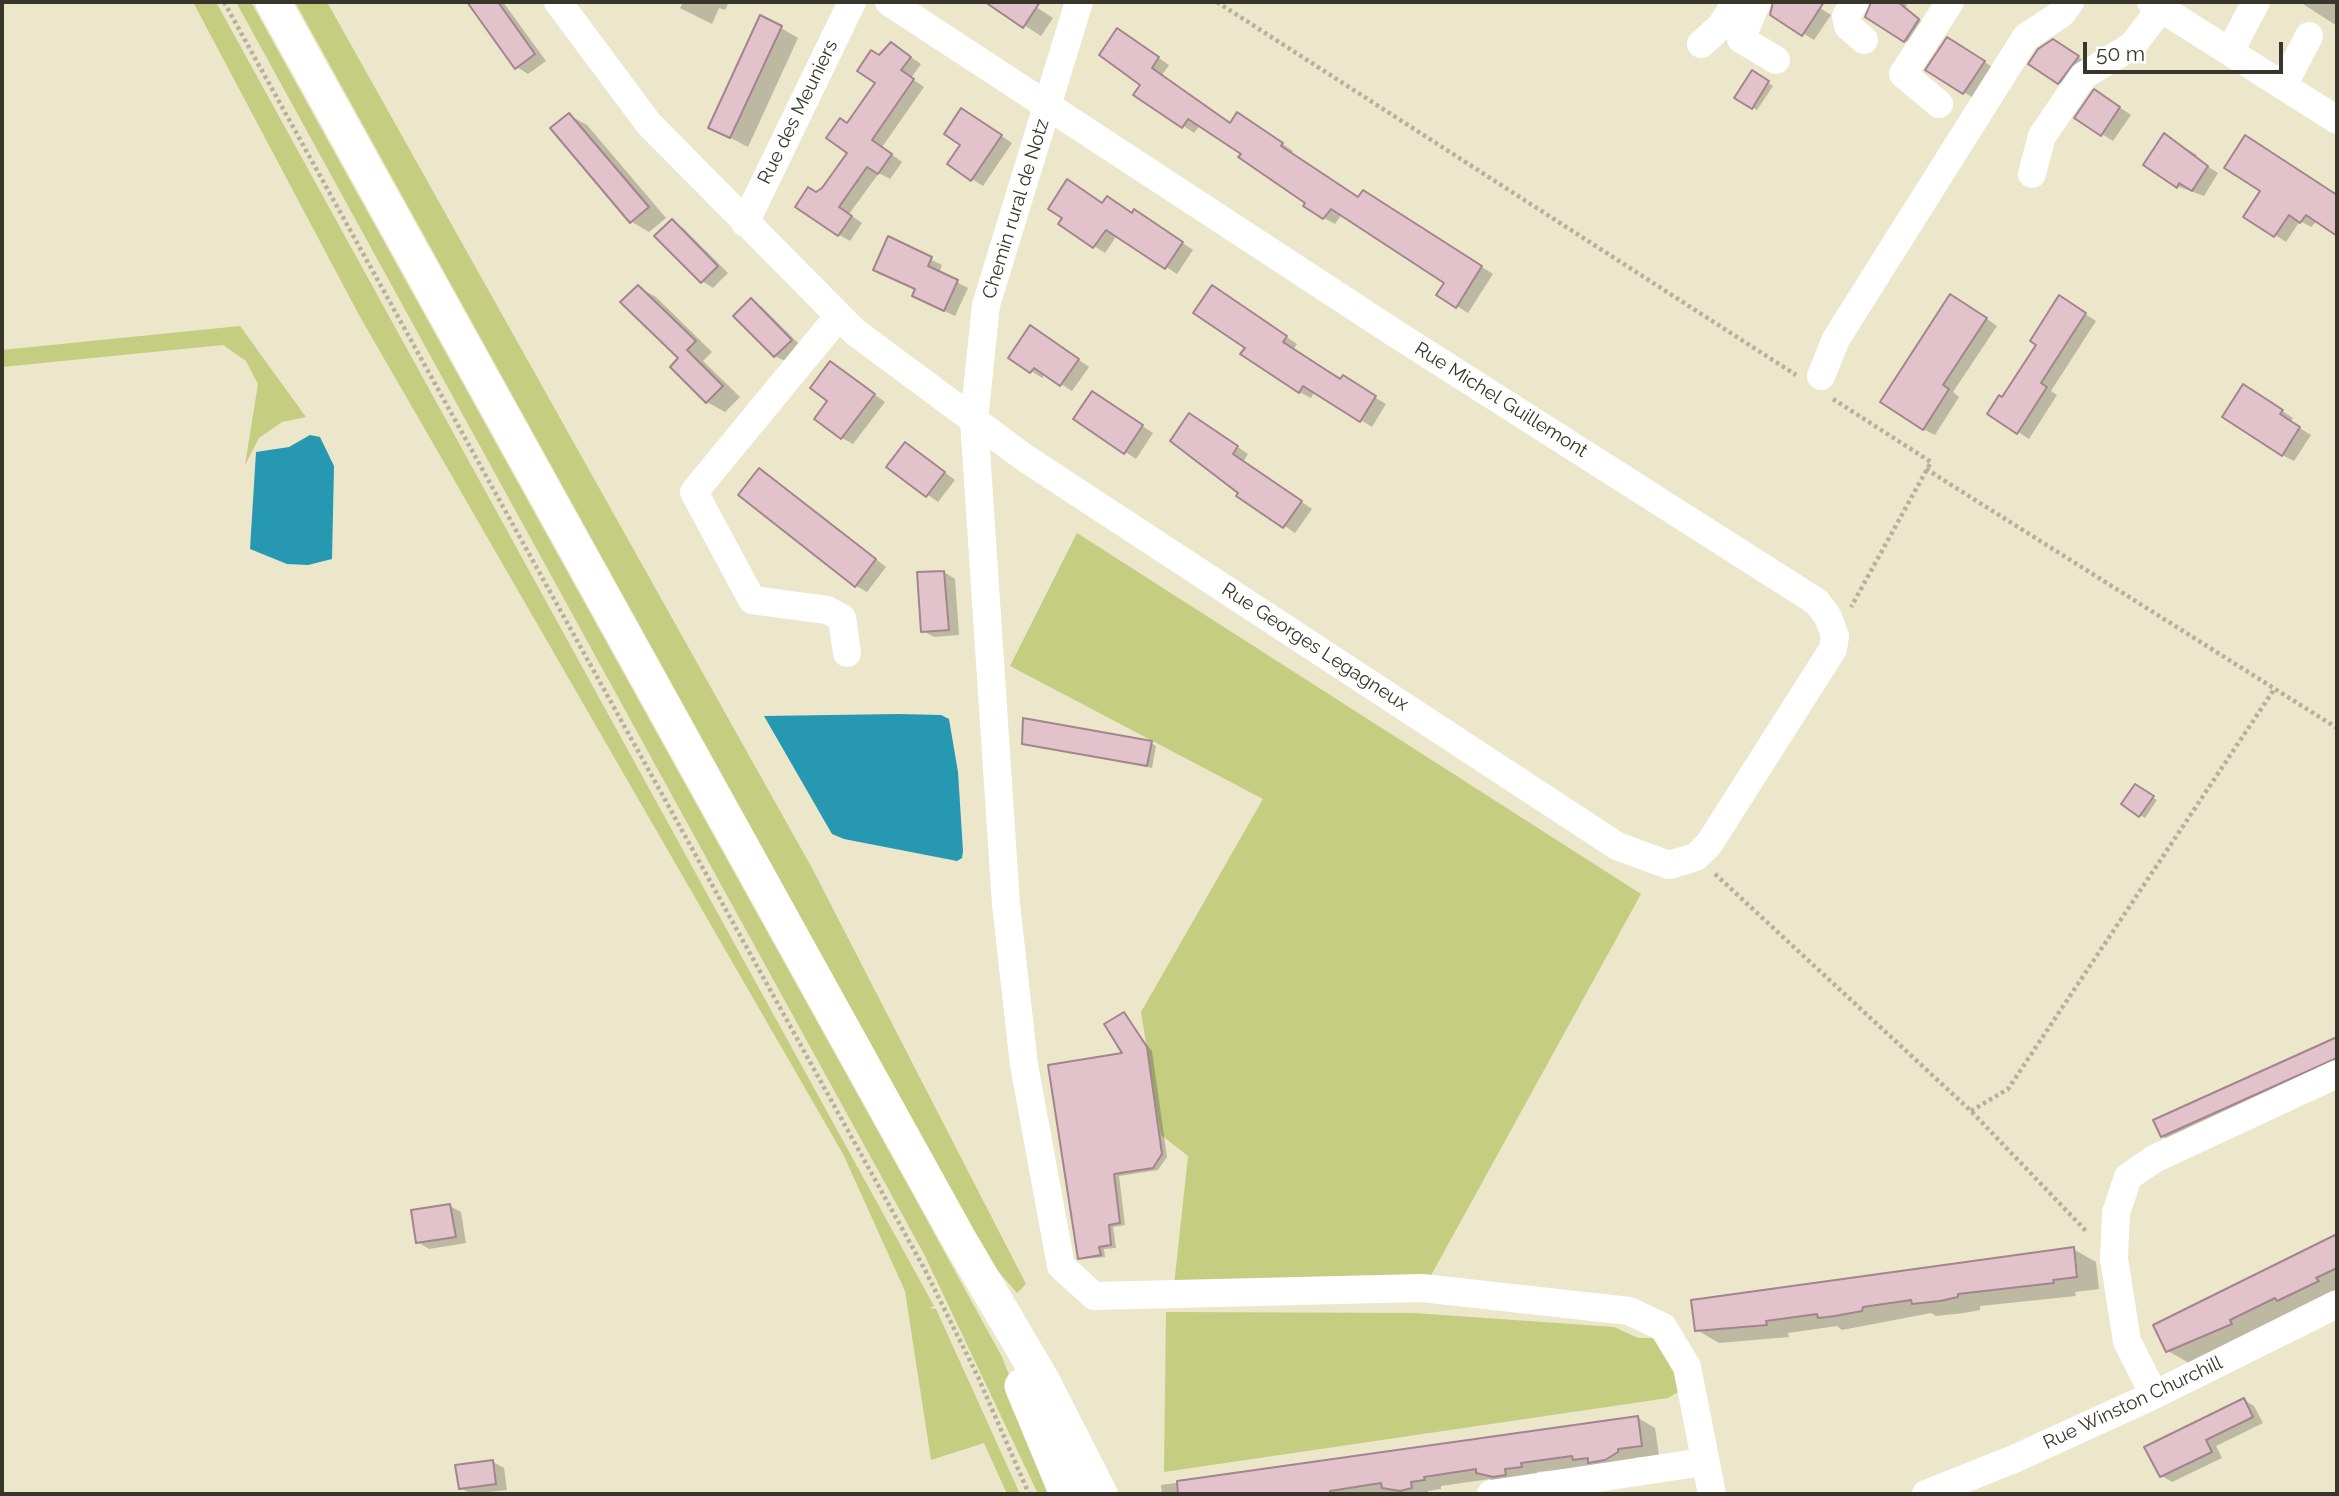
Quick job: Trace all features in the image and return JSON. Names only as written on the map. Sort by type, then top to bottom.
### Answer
[{"type":"main road","points":[[274,2],[960,1241],[1043,1382],[1100,1494]]},
{"type":"main road","points":[[960,1241],[1067,1494]]},
{"type":"street","points":[[558,2],[649,124],[838,317],[694,492],[752,600],[827,610],[842,618],[848,653]]},
{"type":"street","name":"Rue des Meuniers","points":[[745,223],[852,2]]},
{"type":"street","points":[[889,2],[1047,105]]},
{"type":"street","name":"Chemin rural de Notz","points":[[1079,2],[986,305],[974,420],[1006,904],[1024,1065],[1061,1266],[1094,1297],[1422,1288],[1629,1311],[1663,1327],[1688,1367],[1703,1462]]},
{"type":"street","points":[[1701,44],[1721,26],[1736,2]]},
{"type":"street","points":[[1757,2],[1741,38],[1776,60]]},
{"type":"street","points":[[1855,2],[1846,16],[1848,26],[1864,40]]},
{"type":"street","points":[[1939,104],[1903,74],[1950,2]]},
{"type":"street","points":[[1816,383],[1836,340],[2026,37],[2061,14],[2070,2]]},
{"type":"street","points":[[2230,51],[2256,2]]},
{"type":"street","points":[[2032,174],[2042,136],[2083,76],[2132,47],[2156,5],[2283,86],[2335,114]]},
{"type":"street","points":[[2283,86],[2309,36]]},
{"type":"street","name":"Rue Michel Guillemont","points":[[1047,105],[1393,332],[1784,579],[1817,602],[1829,617],[1835,636]]},
{"type":"street","name":"Rue Georges Legagneux","points":[[838,317],[1026,458],[1617,846],[1668,866],[1696,857]]},
{"type":"street","points":[[1696,857],[1709,845],[1773,747],[1833,649],[1835,636]]},
{"type":"street","points":[[2154,1395],[2126,1341],[2113,1259],[2116,1213],[2128,1177],[2154,1158],[2337,1074]]},
{"type":"street","name":"Rue Winston Churchill","points":[[1926,1494],[2014,1459],[2154,1395],[2337,1304]]},
{"type":"street","points":[[1491,1494],[1703,1462],[1712,1494]]},
{"type":"path","points":[[224,2],[926,1270],[1029,1494]]},
{"type":"path","points":[[1217,2],[1816,383],[1931,462],[1835,636]]},
{"type":"path","points":[[1926,469],[2337,728]]},
{"type":"path","points":[[1972,1111],[2008,1089],[2275,688]]},
{"type":"path","points":[[1696,857],[1972,1111],[2113,1259]]},
{"type":"green space","points":[[193,2],[216,2],[934,1306],[929,1308],[936,1309],[1020,1494],[1007,1494],[984,1443],[931,1460],[905,1291],[843,1154],[359,315]]},
{"type":"green space","points":[[236,2],[251,2],[910,1189],[1002,1357],[1055,1494],[1038,1494],[924,1254]]},
{"type":"green space","points":[[295,2],[327,2],[812,868],[1026,1284],[1017,1293],[993,1265]]},
{"type":"green space","points":[[240,326],[306,417],[282,422],[259,438],[245,465],[258,384],[246,361],[223,345],[2,367],[2,350]]},
{"type":"green space","points":[[1077,533],[1641,894],[1429,1279],[1174,1286],[1188,1156],[1161,1135],[1141,1012],[1263,799],[1010,666]]},
{"type":"green space","points":[[1166,1312],[1414,1313],[1614,1327],[1638,1338],[1652,1338],[1671,1354],[1683,1389],[1668,1398],[1164,1472]]},
{"type":"water","points":[[310,435],[320,437],[334,466],[332,559],[308,565],[287,564],[250,549],[256,452],[289,447]]},
{"type":"water","points":[[941,715],[949,719],[958,772],[963,851],[962,858],[957,861],[844,839],[832,834],[764,716]]},
{"type":"building","points":[[467,2],[498,2],[535,54],[515,69]]},
{"type":"building","points":[[985,2],[1040,2],[1023,28]]},
{"type":"building","points":[[1773,2],[1824,2],[1802,36],[1770,15]]},
{"type":"building","points":[[1871,2],[1898,2],[1919,19],[1904,42],[1865,17]]},
{"type":"building","points":[[760,15],[782,26],[730,138],[708,128]]},
{"type":"building","points":[[1117,28],[1159,57],[1152,68],[1230,123],[1237,112],[1283,143],[1281,146],[1358,197],[1363,190],[1482,266],[1456,308],[1436,295],[1444,283],[1331,209],[1323,219],[1303,206],[1305,203],[1238,157],[1241,154],[1188,119],[1182,128],[1133,95],[1140,85],[1099,55]]},
{"type":"building","points":[[1947,37],[1985,61],[1963,94],[1925,70]]},
{"type":"building","points":[[2053,39],[2079,56],[2058,84],[2028,64],[2038,49]]},
{"type":"building","points":[[891,42],[911,57],[901,70],[914,79],[872,140],[892,154],[878,174],[867,167],[839,207],[852,216],[838,236],[795,207],[808,187],[816,192],[822,188],[847,153],[826,138],[840,118],[847,123],[875,83],[857,71],[871,50],[879,55]]},
{"type":"building","points":[[1752,70],[1769,81],[1752,109],[1734,98]]},
{"type":"building","points":[[2094,89],[2120,107],[2101,136],[2074,118]]},
{"type":"building","points":[[961,108],[1002,135],[971,181],[947,164],[960,145],[944,134]]},
{"type":"building","points":[[569,113],[649,207],[630,223],[550,128]]},
{"type":"building","points":[[2164,133],[2208,166],[2192,191],[2179,183],[2177,188],[2143,165]]},
{"type":"building","points":[[2245,135],[2337,195],[2337,236],[2306,215],[2300,223],[2289,215],[2274,237],[2243,217],[2260,191],[2224,168]]},
{"type":"building","points":[[1067,179],[1102,203],[1107,196],[1132,213],[1134,209],[1183,242],[1165,269],[1106,230],[1093,248],[1058,224],[1062,218],[1048,209]]},
{"type":"building","points":[[672,219],[718,266],[701,283],[654,236]]},
{"type":"building","points":[[888,236],[932,257],[928,266],[958,280],[944,311],[912,296],[915,289],[873,270]]},
{"type":"building","points":[[638,285],[696,341],[687,350],[723,386],[706,403],[670,367],[678,358],[620,302]]},
{"type":"building","points":[[1212,285],[1287,336],[1283,342],[1340,379],[1343,375],[1376,396],[1360,422],[1303,386],[1299,393],[1240,354],[1245,348],[1193,313]]},
{"type":"building","points":[[1950,294],[1987,318],[1943,385],[1949,389],[1923,430],[1880,402]]},
{"type":"building","points":[[2059,295],[2086,313],[2041,383],[2047,387],[2017,434],[1987,414],[1999,395],[2002,397],[2036,345],[2030,341]]},
{"type":"building","points":[[751,298],[792,340],[774,357],[733,316]]},
{"type":"building","points":[[1030,325],[1079,359],[1060,386],[1034,368],[1030,373],[1008,358]]},
{"type":"building","points":[[830,361],[875,394],[841,439],[814,419],[827,401],[810,388]]},
{"type":"building","points":[[2243,384],[2283,410],[2280,414],[2300,427],[2282,456],[2222,417]]},
{"type":"building","points":[[1092,391],[1143,425],[1124,454],[1073,419]]},
{"type":"building","points":[[1189,413],[1238,446],[1233,454],[1302,501],[1283,528],[1236,496],[1238,493],[1170,441]]},
{"type":"building","points":[[905,442],[945,472],[926,497],[886,467]]},
{"type":"building","points":[[759,468],[876,559],[855,587],[738,495]]},
{"type":"building","points":[[944,571],[949,630],[921,632],[917,572]]},
{"type":"building","points":[[1023,718],[1152,741],[1147,766],[1022,744]]},
{"type":"building","points":[[2135,784],[2154,796],[2139,817],[2121,804]]},
{"type":"building","points":[[1124,1012],[1147,1047],[1162,1154],[1153,1168],[1114,1174],[1120,1223],[1109,1225],[1111,1245],[1099,1247],[1101,1255],[1078,1259],[1048,1065],[1122,1053],[1104,1024]]},
{"type":"building","points":[[2337,1037],[2337,1058],[2161,1137],[2153,1120]]},
{"type":"building","points":[[450,1204],[456,1237],[416,1243],[411,1210]]},
{"type":"building","points":[[2337,1234],[2337,1268],[2316,1278],[2319,1281],[2277,1301],[2275,1298],[2230,1320],[2232,1324],[2166,1352],[2153,1325]]},
{"type":"building","points":[[2074,1247],[2077,1277],[2053,1280],[2054,1283],[1958,1294],[1958,1297],[1940,1301],[1912,1304],[1911,1300],[1863,1307],[1862,1311],[1835,1316],[1818,1318],[1817,1314],[1766,1321],[1767,1325],[1695,1331],[1691,1300]]},
{"type":"building","points":[[2244,1398],[2253,1417],[2206,1440],[2212,1452],[2160,1477],[2144,1447]]},
{"type":"building","points":[[1638,1416],[1642,1446],[1618,1449],[1618,1452],[1605,1460],[1588,1463],[1588,1458],[1573,1460],[1572,1456],[1521,1463],[1522,1467],[1505,1469],[1506,1475],[1493,1477],[1476,1473],[1476,1469],[1424,1477],[1425,1480],[1411,1482],[1412,1488],[1400,1491],[1382,1488],[1381,1483],[1330,1491],[1330,1494],[1178,1494],[1177,1481]]},
{"type":"building","points":[[493,1460],[496,1484],[459,1489],[455,1465]]}]
